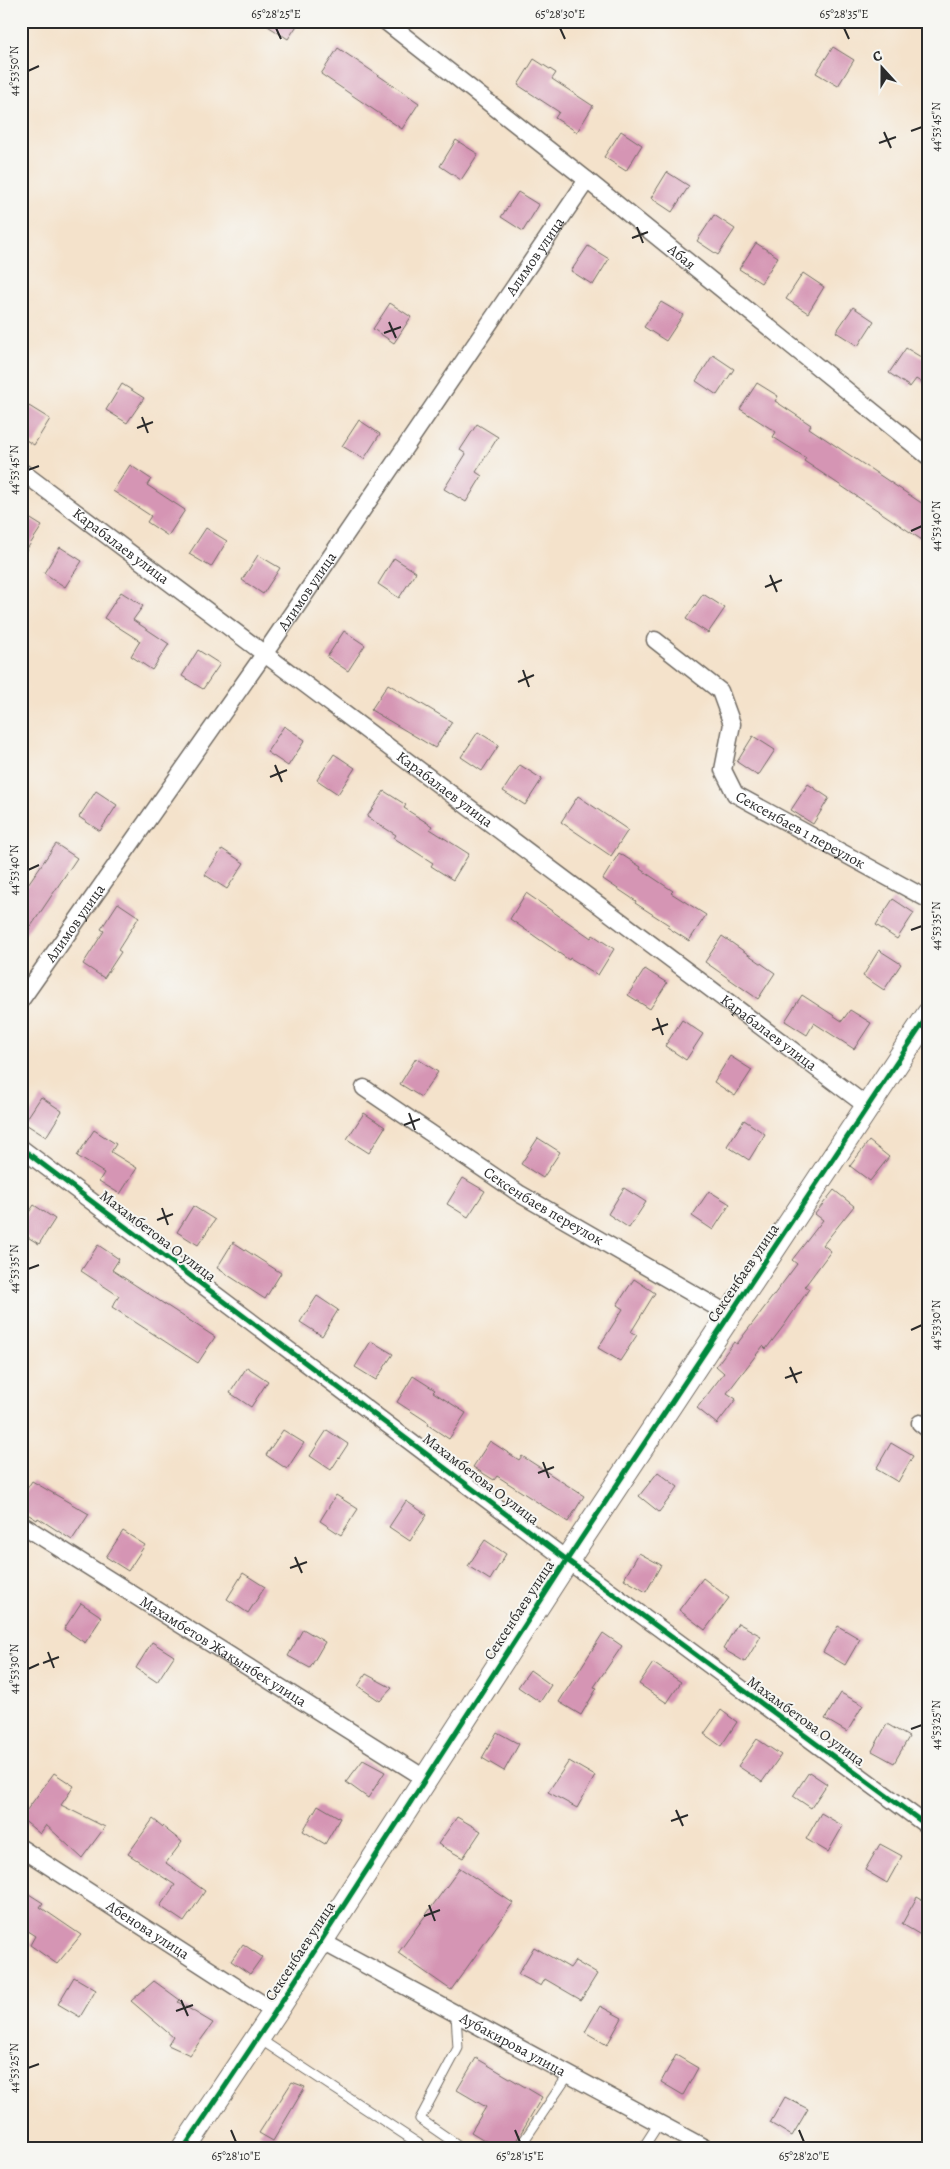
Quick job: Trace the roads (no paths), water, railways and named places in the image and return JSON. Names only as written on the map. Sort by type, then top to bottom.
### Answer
[{"type":"street","name":"Абая","points":[[385,21],[587,180],[929,457]]},
{"type":"street","name":"Алимов улица","points":[[21,1000],[265,652],[587,180]]},
{"type":"street","name":"Карабалаев улица","points":[[21,471],[265,652],[868,1107]]},
{"type":"street","name":"Сексенбаев 1 переулок","points":[[655,640],[720,691],[732,724],[722,770],[735,794],[929,900]]},
{"type":"street","name":"Сексенбаев улица","points":[[184,2148],[275,2012],[567,1560],[929,1014]]},
{"type":"street","name":"Сексенбаев переулок","points":[[364,1088],[520,1194],[730,1315]]},
{"type":"street","name":"Махамбетова О улица","points":[[21,1148],[567,1560],[929,1827]]},
{"type":"street","name":"Махамбетов Жакынбек улица","points":[[21,1524],[426,1778]]},
{"type":"street","name":"Абенова улица","points":[[21,1848],[275,2012]]},
{"type":"street","name":"Аубакирова улица","points":[[321,1941],[705,2148]]},
{"type":"lane","points":[[456,2014],[458,2048],[420,2119],[462,2148]]},
{"type":"lane","points":[[258,2038],[425,2148]]},
{"type":"lane","points":[[519,2148],[569,2074]]},
{"type":"lane","points":[[643,2148],[659,2123]]}]
